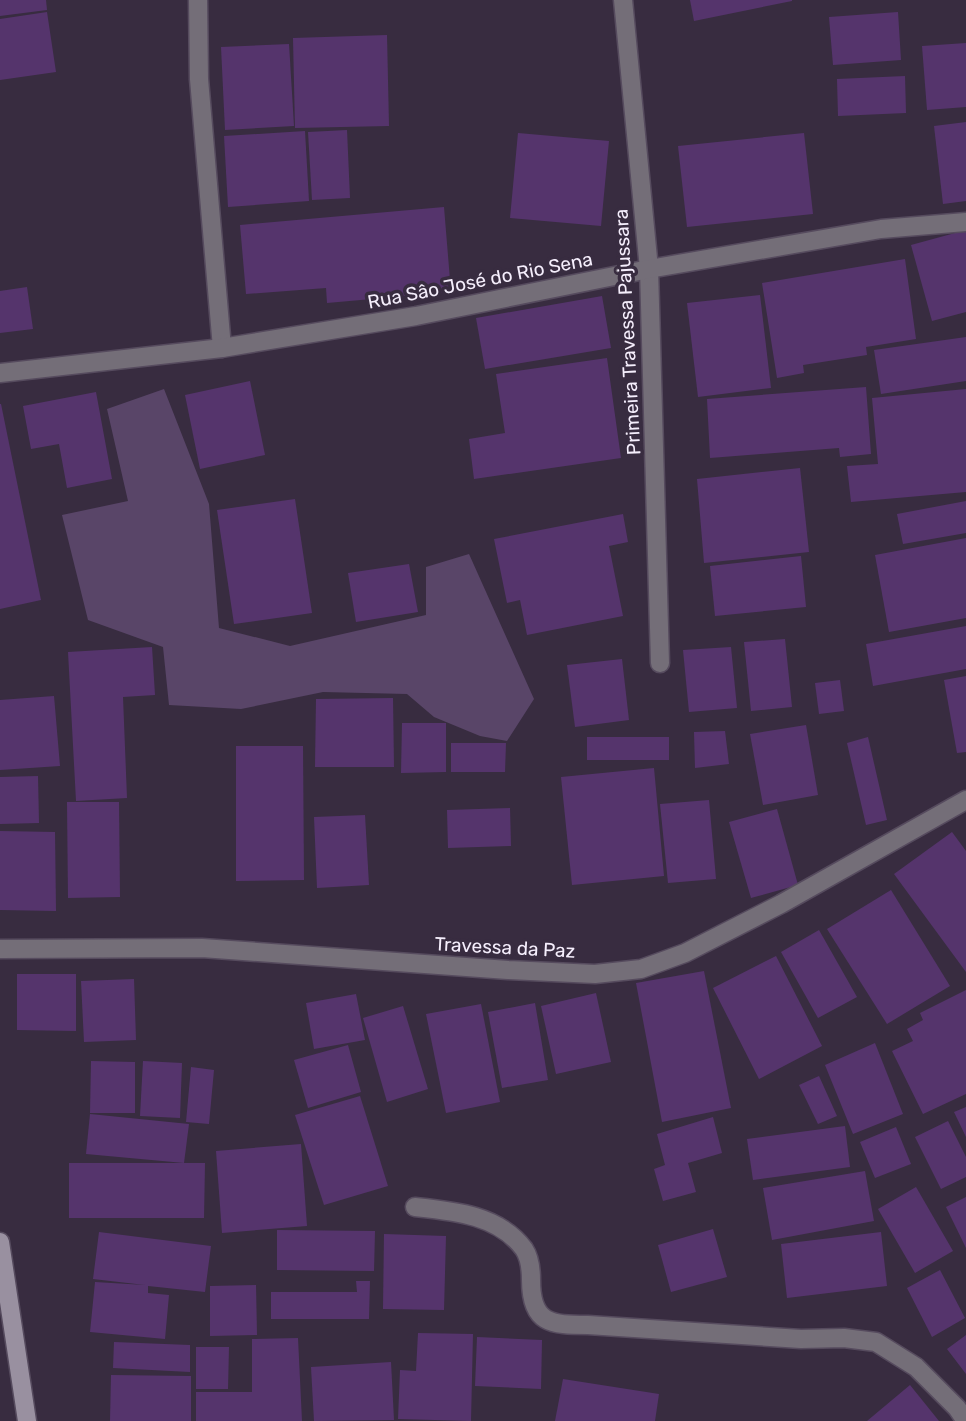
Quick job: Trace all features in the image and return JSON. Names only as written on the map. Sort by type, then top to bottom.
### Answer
[{"type":"main road","points":[[0,1242],[27,1421]]},
{"type":"street","points":[[198,0],[199,79],[222,348]]},
{"type":"street","name":"Primeira Travessa Pajussara","points":[[623,0],[649,269],[660,663]]},
{"type":"street","name":"Rua Sâo José do Rio Sena","points":[[0,373],[222,348],[416,316],[649,269],[881,229],[966,222]]},
{"type":"street","name":"Travessa da Paz","points":[[0,950],[202,948],[595,974],[641,969],[685,953],[781,904],[966,800]]},
{"type":"street","points":[[415,1207],[452,1211],[489,1221],[509,1233],[526,1251],[531,1269],[534,1306],[541,1317],[561,1325],[801,1339],[844,1338],[876,1342],[916,1367],[957,1408],[966,1421]]},
{"type":"shaded area","points":[[164,389],[209,504],[219,628],[290,646],[426,615],[426,567],[469,554],[534,699],[507,741],[480,736],[434,717],[407,694],[323,692],[241,709],[169,705],[163,647],[88,620],[62,515],[128,501],[107,409]]},
{"type":"building","points":[[0,0],[46,0],[47,10],[0,16]]},
{"type":"building","points":[[690,0],[792,0],[792,1],[694,21]]},
{"type":"building","points":[[47,12],[56,72],[0,80],[0,19]]},
{"type":"building","points":[[898,12],[901,60],[833,65],[829,17]]},
{"type":"building","points":[[387,35],[389,126],[295,128],[293,38]]},
{"type":"building","points":[[966,43],[966,107],[927,110],[922,46]]},
{"type":"building","points":[[289,44],[294,126],[225,130],[221,47]]},
{"type":"building","points":[[905,76],[906,113],[838,116],[837,79]]},
{"type":"building","points":[[966,122],[966,201],[943,204],[934,126]]},
{"type":"building","points":[[347,130],[350,198],[312,200],[308,132]]},
{"type":"building","points":[[305,131],[309,201],[228,207],[224,136]]},
{"type":"building","points":[[518,133],[609,141],[601,226],[510,218]]},
{"type":"building","points":[[804,133],[813,214],[687,227],[678,146]]},
{"type":"building","points":[[444,207],[451,292],[327,303],[326,288],[246,294],[240,225]]},
{"type":"building","points":[[966,230],[966,312],[932,321],[911,245]]},
{"type":"building","points":[[905,259],[916,339],[866,347],[867,355],[803,365],[804,373],[777,378],[762,283]]},
{"type":"building","points":[[27,287],[33,329],[0,333],[0,291]]},
{"type":"building","points":[[760,295],[771,388],[698,397],[687,303]]},
{"type":"building","points":[[602,296],[611,348],[485,369],[476,318]]},
{"type":"building","points":[[966,337],[966,381],[881,394],[874,350]]},
{"type":"building","points":[[607,358],[621,458],[474,479],[469,439],[505,433],[496,374]]},
{"type":"building","points":[[250,381],[265,455],[200,469],[185,395]]},
{"type":"building","points":[[866,387],[871,454],[840,457],[839,448],[710,458],[707,399]]},
{"type":"building","points":[[966,389],[966,492],[851,502],[847,466],[878,464],[872,398]]},
{"type":"building","points":[[96,392],[112,479],[67,488],[59,444],[31,449],[23,406]]},
{"type":"building","points":[[0,404],[41,600],[0,609]]},
{"type":"building","points":[[800,468],[809,552],[704,563],[697,479]]},
{"type":"building","points":[[295,499],[312,613],[234,624],[217,510]]},
{"type":"building","points":[[966,501],[966,533],[903,544],[897,514]]},
{"type":"building","points":[[623,514],[628,542],[609,546],[623,616],[527,635],[520,600],[507,603],[494,539]]},
{"type":"building","points":[[966,538],[966,618],[889,632],[875,555]]},
{"type":"building","points":[[801,556],[806,607],[715,616],[710,566]]},
{"type":"building","points":[[409,564],[418,612],[356,622],[348,573]]},
{"type":"building","points":[[966,626],[966,669],[873,686],[866,644]]},
{"type":"building","points":[[785,639],[792,707],[751,711],[744,642]]},
{"type":"building","points":[[152,647],[155,695],[123,697],[127,798],[76,801],[68,652]]},
{"type":"building","points":[[731,647],[737,708],[689,712],[683,650]]},
{"type":"building","points":[[622,659],[629,720],[575,727],[567,665]]},
{"type":"building","points":[[966,676],[966,752],[957,753],[944,680]]},
{"type":"building","points":[[840,680],[844,711],[819,714],[815,683]]},
{"type":"building","points":[[54,696],[60,766],[0,770],[0,700]]},
{"type":"building","points":[[393,698],[394,767],[315,767],[316,699]]},
{"type":"building","points":[[402,723],[446,723],[446,772],[401,773]]},
{"type":"building","points":[[806,725],[818,795],[763,805],[750,734]]},
{"type":"building","points":[[725,731],[729,764],[695,768],[694,732]]},
{"type":"building","points":[[587,737],[669,737],[669,760],[587,760]]},
{"type":"building","points":[[868,737],[887,820],[866,825],[847,743]]},
{"type":"building","points":[[451,743],[506,743],[505,772],[451,772]]},
{"type":"building","points":[[236,746],[303,746],[304,880],[236,881]]},
{"type":"building","points":[[654,768],[664,876],[572,885],[561,777]]},
{"type":"building","points":[[38,776],[39,823],[0,824],[0,777]]},
{"type":"building","points":[[709,800],[716,879],[668,883],[660,804]]},
{"type":"building","points":[[67,802],[119,802],[120,897],[68,898]]},
{"type":"building","points":[[510,808],[511,846],[448,848],[447,810]]},
{"type":"building","points":[[777,809],[798,885],[751,898],[729,822]]},
{"type":"building","points":[[365,815],[369,885],[317,888],[314,817]]},
{"type":"building","points":[[0,831],[55,832],[56,911],[0,910]]},
{"type":"building","points":[[952,832],[966,851],[966,972],[894,874]]},
{"type":"building","points":[[891,890],[950,986],[887,1024],[827,929]]},
{"type":"building","points":[[819,930],[857,997],[818,1018],[781,952]]},
{"type":"building","points":[[776,956],[822,1046],[759,1079],[713,988]]},
{"type":"building","points":[[704,971],[731,1108],[662,1122],[636,983]]},
{"type":"building","points":[[17,974],[76,974],[76,1031],[17,1030]]},
{"type":"building","points":[[134,979],[136,1040],[84,1042],[81,981]]},
{"type":"building","points":[[966,990],[966,1094],[923,1114],[892,1051],[913,1041],[907,1029],[923,1020],[920,1013]]},
{"type":"building","points":[[596,993],[611,1062],[556,1074],[541,1006]]},
{"type":"building","points":[[356,994],[365,1040],[314,1049],[306,1003]]},
{"type":"building","points":[[535,1003],[548,1080],[502,1088],[488,1012]]},
{"type":"building","points":[[481,1004],[500,1102],[446,1113],[426,1014]]},
{"type":"building","points":[[403,1006],[428,1089],[387,1102],[363,1018]]},
{"type":"building","points":[[875,1043],[903,1114],[853,1134],[825,1065]]},
{"type":"building","points":[[348,1045],[361,1092],[308,1108],[294,1060]]},
{"type":"building","points":[[91,1061],[135,1062],[135,1113],[90,1113]]},
{"type":"building","points":[[143,1061],[182,1063],[180,1118],[140,1116]]},
{"type":"building","points":[[191,1067],[214,1070],[209,1124],[186,1122]]},
{"type":"building","points":[[819,1076],[837,1116],[818,1124],[799,1085]]},
{"type":"building","points":[[360,1096],[388,1186],[324,1205],[295,1115]]},
{"type":"building","points":[[966,1107],[966,1137],[954,1112]]},
{"type":"building","points":[[90,1114],[189,1124],[184,1163],[86,1154]]},
{"type":"building","points":[[713,1117],[722,1153],[688,1163],[696,1192],[663,1201],[654,1169],[665,1165],[657,1134]]},
{"type":"building","points":[[948,1121],[966,1157],[966,1177],[941,1189],[915,1137]]},
{"type":"building","points":[[845,1126],[850,1167],[753,1180],[747,1139]]},
{"type":"building","points":[[896,1127],[911,1164],[875,1178],[860,1142]]},
{"type":"building","points":[[301,1144],[307,1226],[222,1233],[216,1151]]},
{"type":"building","points":[[69,1163],[205,1163],[204,1218],[69,1218]]},
{"type":"building","points":[[865,1171],[874,1221],[772,1240],[763,1188]]},
{"type":"building","points":[[916,1187],[953,1251],[915,1273],[878,1209]]},
{"type":"building","points":[[966,1197],[966,1248],[946,1207]]},
{"type":"building","points":[[713,1229],[727,1277],[671,1292],[658,1245]]},
{"type":"building","points":[[277,1230],[375,1231],[374,1271],[277,1270]]},
{"type":"building","points":[[99,1232],[211,1246],[205,1292],[148,1286],[148,1293],[169,1295],[165,1339],[90,1332],[95,1282],[145,1285],[93,1279]]},
{"type":"building","points":[[881,1232],[887,1286],[787,1298],[781,1244]]},
{"type":"building","points":[[384,1234],[446,1236],[444,1310],[383,1309]]},
{"type":"building","points":[[940,1270],[965,1318],[932,1337],[907,1288]]},
{"type":"building","points":[[356,1281],[370,1281],[369,1319],[271,1319],[271,1292],[357,1292]]},
{"type":"building","points":[[256,1285],[257,1335],[210,1336],[210,1286]]},
{"type":"building","points":[[418,1333],[473,1334],[471,1421],[398,1419],[400,1370],[416,1371]]},
{"type":"building","points":[[966,1335],[966,1374],[947,1349]]},
{"type":"building","points":[[477,1337],[542,1340],[541,1389],[475,1386]]},
{"type":"building","points":[[298,1338],[302,1421],[196,1421],[196,1392],[252,1392],[252,1339]]},
{"type":"building","points":[[114,1342],[190,1345],[190,1372],[113,1368]]},
{"type":"building","points":[[196,1347],[229,1347],[228,1389],[196,1389]]},
{"type":"building","points":[[391,1362],[394,1420],[314,1421],[311,1367]]},
{"type":"building","points":[[111,1375],[191,1376],[191,1421],[110,1421]]},
{"type":"building","points":[[563,1379],[659,1394],[655,1421],[555,1421]]},
{"type":"building","points":[[910,1385],[939,1421],[867,1421]]}]
